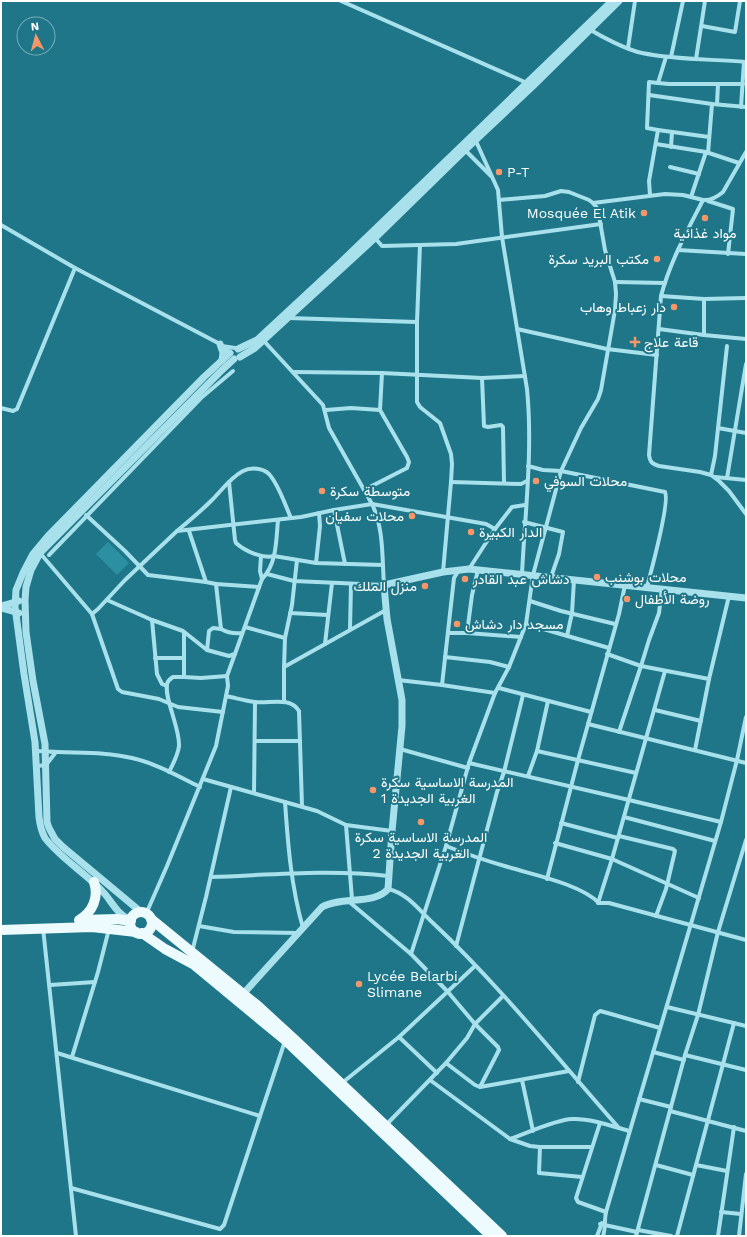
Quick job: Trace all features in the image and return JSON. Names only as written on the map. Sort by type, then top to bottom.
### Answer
[{"type":"main road","points":[[79,920],[88,913],[94,904],[96,893],[94,882]]},
{"type":"main road","points":[[491,1236],[285,1040],[193,964],[165,949],[132,927],[131,920],[135,914],[146,915],[243,994],[294,1039],[502,1236]]},
{"type":"main road","points":[[1,930],[92,927],[139,933],[150,928],[146,915]]},
{"type":"main road","points":[[1,924],[79,920],[131,920]]},
{"type":"street","points":[[341,1],[530,84]]},
{"type":"street","points":[[588,28],[612,1]]},
{"type":"street","points":[[49,555],[111,481],[138,454],[222,360],[261,339],[288,318],[375,238],[474,137],[588,28],[620,1]]},
{"type":"street","points":[[628,48],[635,1]]},
{"type":"street","points":[[671,57],[683,1]]},
{"type":"street","points":[[696,59],[705,1]]},
{"type":"street","points":[[702,26],[735,32],[740,1]]},
{"type":"street","points":[[588,28],[641,53],[671,57],[745,62],[742,84],[744,107],[649,95]]},
{"type":"street","points":[[658,83],[666,56]]},
{"type":"street","points":[[709,137],[647,128],[649,82],[669,84],[742,84]]},
{"type":"street","points":[[691,197],[707,153],[718,84]]},
{"type":"street","points":[[650,195],[650,181],[658,130]]},
{"type":"street","points":[[671,147],[672,132]]},
{"type":"street","points":[[474,137],[498,190],[502,237],[525,376],[529,411],[528,466],[522,574]]},
{"type":"street","points":[[656,144],[707,153],[739,164]]},
{"type":"street","points":[[463,148],[494,179]]},
{"type":"street","points":[[261,339],[463,148]]},
{"type":"street","points":[[704,200],[712,200],[723,192],[746,152]]},
{"type":"street","points":[[670,167],[699,174]]},
{"type":"street","points":[[411,954],[446,846],[469,766],[495,693],[509,667],[526,624],[533,575],[561,470],[581,428],[598,399],[615,310],[615,282],[605,250],[597,208],[593,202],[579,195],[565,191],[545,196],[499,200]]},
{"type":"street","points":[[593,202],[650,195],[674,194],[704,200],[733,209],[728,254]]},
{"type":"street","points":[[704,200],[684,236],[665,283],[662,296],[649,455],[650,461],[659,466],[700,472],[712,476],[746,480]]},
{"type":"street","points":[[375,238],[382,246],[456,244],[601,224]]},
{"type":"street","points":[[1,225],[76,268],[235,353]]},
{"type":"street","points":[[420,244],[417,402],[426,413],[438,420],[444,430],[451,454],[451,482],[443,572]]},
{"type":"street","points":[[678,250],[746,254]]},
{"type":"street","points":[[1,408],[12,411],[16,409],[76,268]]},
{"type":"street","points":[[615,282],[665,283]]},
{"type":"street","points":[[662,296],[704,299],[746,298]]},
{"type":"street","points":[[704,299],[704,335]]},
{"type":"street","points":[[288,318],[418,322]]},
{"type":"street","points":[[517,329],[607,349],[657,354]]},
{"type":"street","points":[[659,329],[746,339]]},
{"type":"street","points":[[243,994],[322,907],[328,903],[378,896],[385,893],[388,889],[402,726],[402,700],[386,610],[380,525],[372,504],[329,428],[326,410],[318,398],[261,339]]},
{"type":"street","points":[[221,345],[223,353],[222,360]]},
{"type":"street","points":[[712,476],[727,346]]},
{"type":"street","points":[[131,920],[118,911],[94,882],[54,847],[43,834],[39,817],[37,751],[15,613],[16,590],[28,562],[39,545],[111,481],[199,396],[235,353]]},
{"type":"street","points":[[727,478],[746,364]]},
{"type":"street","points":[[188,399],[199,396],[233,371]]},
{"type":"street","points":[[294,372],[417,374],[482,378],[525,376]]},
{"type":"street","points":[[364,490],[407,468],[408,465],[407,457],[380,410],[382,373]]},
{"type":"street","points":[[482,378],[484,426],[488,427],[501,425],[503,427],[504,483]]},
{"type":"street","points":[[326,410],[351,408],[380,410]]},
{"type":"street","points":[[718,428],[746,433]]},
{"type":"street","points":[[528,466],[543,470],[561,470],[665,492],[666,496],[663,515],[647,587]]},
{"type":"street","points":[[92,614],[107,600],[124,580],[177,531],[197,515],[229,482],[245,470],[257,469],[268,474],[274,481],[291,518]]},
{"type":"street","points":[[712,476],[729,491],[746,514]]},
{"type":"street","points":[[451,482],[521,484],[527,481]]},
{"type":"street","points":[[229,482],[236,543],[249,551],[261,556],[274,556],[316,563],[383,565]]},
{"type":"street","points":[[177,531],[278,520],[372,504],[486,524],[494,528]]},
{"type":"street","points":[[469,569],[494,528],[512,507],[526,505]]},
{"type":"street","points":[[334,510],[345,564]]},
{"type":"street","points":[[84,513],[40,554],[31,570],[26,587],[25,612],[33,681],[46,751],[47,822],[55,839],[63,847],[146,915],[216,746],[228,686],[227,676],[262,579],[270,569],[274,556],[278,520]]},
{"type":"street","points":[[84,513],[150,576],[216,584],[259,587]]},
{"type":"street","points":[[316,563],[320,526],[319,513]]},
{"type":"street","points":[[524,522],[563,532],[559,554],[551,577]]},
{"type":"street","points":[[189,530],[206,582]]},
{"type":"street","points":[[40,554],[92,614],[118,689],[122,692],[159,699],[170,704],[191,709],[223,712]]},
{"type":"street","points":[[261,556],[260,571],[262,579]]},
{"type":"street","points":[[284,701],[285,638],[292,605],[296,560]]},
{"type":"street","points":[[267,574],[294,581],[384,585],[443,572],[469,569],[746,598]]},
{"type":"street","points":[[442,685],[454,578],[459,570]]},
{"type":"street","points":[[468,632],[472,595],[478,570]]},
{"type":"street","points":[[567,636],[572,613],[574,580]]},
{"type":"street","points":[[325,644],[332,583]]},
{"type":"street","points":[[216,584],[221,629]]},
{"type":"street","points":[[350,629],[351,584]]},
{"type":"street","points":[[547,879],[555,843],[625,585]]},
{"type":"street","points":[[619,732],[659,613],[662,588]]},
{"type":"street","points":[[695,750],[709,679],[729,596]]},
{"type":"street","points":[[1,607],[15,601],[25,600]]},
{"type":"street","points":[[107,600],[184,633],[206,650],[229,656],[235,654]]},
{"type":"street","points":[[530,601],[561,611],[615,624]]},
{"type":"street","points":[[1,607],[15,613],[25,612]]},
{"type":"street","points":[[284,667],[386,610]]},
{"type":"street","points":[[290,613],[328,615]]},
{"type":"street","points":[[152,620],[159,680],[162,684],[167,686]]},
{"type":"street","points":[[526,624],[608,648]]},
{"type":"street","points":[[245,627],[285,638]]},
{"type":"street","points":[[206,650],[209,631],[213,628],[236,634],[242,633]]},
{"type":"street","points":[[448,633],[468,632],[521,637]]},
{"type":"street","points":[[184,633],[184,677]]},
{"type":"street","points":[[607,654],[641,666],[709,679]]},
{"type":"street","points":[[445,657],[490,662],[509,667]]},
{"type":"street","points":[[156,658],[184,658]]},
{"type":"street","points":[[598,903],[619,837],[665,671]]},
{"type":"street","points":[[169,772],[178,753],[179,747],[170,704],[167,686],[168,682],[173,677],[202,678],[227,676]]},
{"type":"street","points":[[398,680],[495,693]]},
{"type":"street","points":[[499,688],[591,712]]},
{"type":"street","points":[[456,946],[497,792],[504,772],[523,694]]},
{"type":"street","points":[[226,696],[255,702],[284,701],[297,708],[299,712],[302,761],[302,806]]},
{"type":"street","points":[[528,776],[536,751],[548,701]]},
{"type":"street","points":[[254,793],[255,702]]},
{"type":"street","points":[[655,710],[701,721]]},
{"type":"street","points":[[603,1236],[606,1225],[606,1212],[699,898],[737,760],[746,717]]},
{"type":"street","points":[[588,724],[746,763]]},
{"type":"street","points":[[255,740],[300,741]]},
{"type":"street","points":[[400,749],[469,766],[528,776],[720,822]]},
{"type":"street","points":[[37,751],[101,753],[132,758],[169,772],[200,787]]},
{"type":"street","points":[[536,751],[636,773]]},
{"type":"street","points":[[37,766],[46,765],[56,752]]},
{"type":"street","points":[[203,779],[302,806],[317,811],[346,826],[392,831]]},
{"type":"street","points":[[192,953],[231,787]]},
{"type":"street","points":[[286,802],[291,873],[300,930]]},
{"type":"street","points":[[624,817],[715,841]]},
{"type":"street","points":[[561,823],[675,850],[667,884],[656,916]]},
{"type":"street","points":[[346,826],[350,872],[349,900]]},
{"type":"street","points":[[637,1233],[684,1058],[698,1015],[718,932],[745,850],[746,840]]},
{"type":"street","points":[[555,843],[612,859],[699,898]]},
{"type":"street","points":[[446,846],[479,859],[576,889],[594,898],[598,903]]},
{"type":"street","points":[[211,877],[350,872],[388,876]]},
{"type":"street","points":[[388,889],[403,894],[456,946],[503,996],[619,1128]]},
{"type":"street","points":[[349,900],[411,954],[448,992],[475,1024],[497,1045],[499,1048],[480,1087]]},
{"type":"street","points":[[598,903],[609,903],[746,940]]},
{"type":"street","points":[[199,926],[234,932],[300,930]]},
{"type":"street","points":[[43,928],[76,1236]]},
{"type":"street","points":[[72,1057],[96,982],[109,929]]},
{"type":"street","points":[[342,1084],[399,1037],[475,966]]},
{"type":"street","points":[[50,985],[96,982]]},
{"type":"street","points":[[385,1125],[437,1073],[467,1038],[475,1024],[503,996]]},
{"type":"street","points":[[667,1007],[746,1026]]},
{"type":"street","points":[[578,1082],[594,1015],[597,1013],[604,1012],[660,1028]]},
{"type":"street","points":[[677,1236],[734,1023]]},
{"type":"street","points":[[399,1037],[437,1073]]},
{"type":"street","points":[[71,1188],[220,1229],[224,1225],[285,1040]]},
{"type":"street","points":[[57,1052],[260,1116]]},
{"type":"street","points":[[653,1052],[723,1064],[746,1070]]},
{"type":"street","points":[[446,1063],[475,1085],[480,1087],[569,1071]]},
{"type":"street","points":[[430,1080],[510,1139],[540,1147],[592,1147]]},
{"type":"street","points":[[522,1080],[533,1131]]},
{"type":"street","points":[[639,1099],[708,1121],[734,1127],[746,1132]]},
{"type":"street","points":[[510,1139],[561,1121],[572,1119],[600,1123],[629,1131]]},
{"type":"street","points":[[600,1123],[576,1200],[606,1212]]},
{"type":"street","points":[[718,1236],[734,1127]]},
{"type":"street","points":[[540,1147],[539,1173],[582,1177]]},
{"type":"street","points":[[656,1165],[693,1175]]},
{"type":"street","points":[[696,1165],[727,1171]]},
{"type":"street","points":[[739,1236],[744,1206],[746,1177]]},
{"type":"street","points":[[721,1212],[742,1214]]},
{"type":"street","points":[[597,1236],[600,1224],[605,1220]]},
{"type":"street","points":[[600,1224],[637,1233],[671,1236]]},
{"type":"shaded area","points":[[108,542],[129,563],[117,575],[96,554]]},
{"type":"place","name":"P-T","points":[[499,172]]},
{"type":"place","name":"Mosquée El Atik","points":[[644,213]]},
{"type":"place","name":"مواد غذائية","points":[[705,218]]},
{"type":"place","name":"مكتب البريد سكرة","points":[[657,259]]},
{"type":"place","name":"دار زعباط وهاب","points":[[674,307]]},
{"type":"place","name":"قاعة علاج","points":[[635,342]]},
{"type":"place","name":"محلات السوفي","points":[[536,481]]},
{"type":"place","name":"متوسطة سكرة","points":[[322,491]]},
{"type":"place","name":"محلات سفيان","points":[[412,516]]},
{"type":"place","name":"الدار الكبيرة","points":[[471,532]]},
{"type":"place","name":"محلات بوشنب","points":[[597,577]]},
{"type":"place","name":"دشاش عبد القادر","points":[[465,579]]},
{"type":"place","name":"منزل الملك","points":[[425,586]]},
{"type":"place","name":"روضة الأطفال","points":[[627,599]]},
{"type":"place","name":"مسجد دار دشاش","points":[[457,624]]},
{"type":"place","name":"المدرسة الاساسية سكرة الغربية الجديدة 1","points":[[373,790]]},
{"type":"place","name":"المدرسة الاساسية سكرة الغربية الجديدة 2","points":[[421,822]]},
{"type":"place","name":"Lycée Belarbi Slimane","points":[[359,984]]}]
